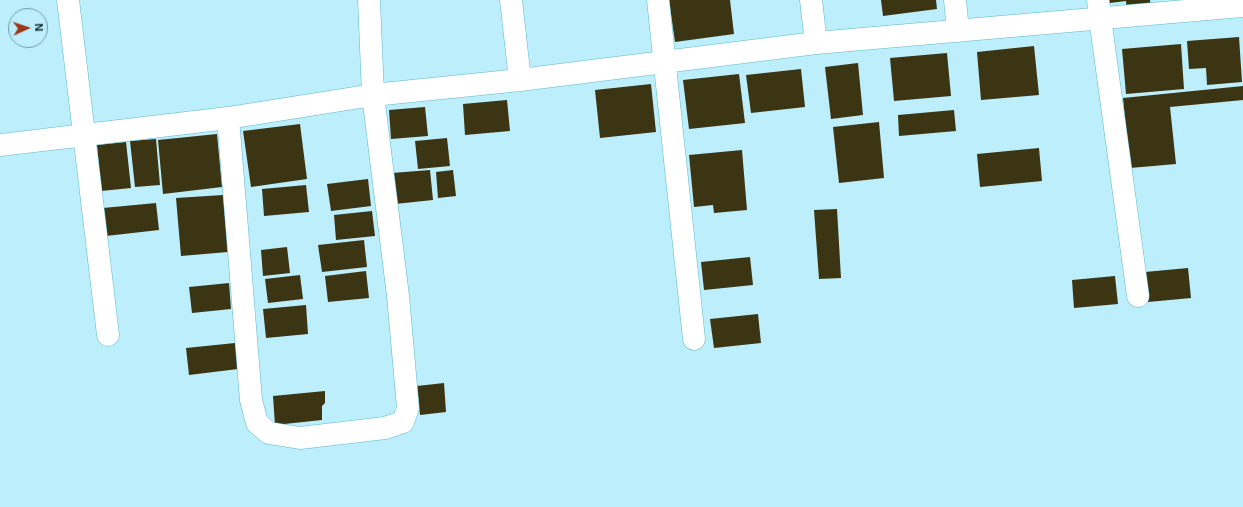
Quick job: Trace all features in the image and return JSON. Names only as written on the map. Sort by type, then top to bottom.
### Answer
[{"type":"street","points":[[68,0],[108,335]]},
{"type":"street","points":[[228,118],[251,400],[257,423],[269,433],[300,438],[385,428],[403,422],[408,408],[398,296],[372,95],[369,0]]},
{"type":"street","points":[[511,0],[520,80]]},
{"type":"street","points":[[658,0],[663,63],[694,339]]},
{"type":"street","points":[[811,0],[816,43]]},
{"type":"street","points":[[955,0],[958,30]]},
{"type":"street","points":[[0,145],[228,118],[372,95],[520,80],[816,43],[958,30],[1099,9],[1243,6]]},
{"type":"street","points":[[1099,9],[1138,296]]},
{"type":"building","points":[[669,0],[730,0],[734,34],[675,42]]},
{"type":"building","points":[[881,0],[936,0],[937,9],[883,16]]},
{"type":"building","points":[[1109,0],[1150,0],[1151,10],[1127,12],[1126,1],[1110,3]]},
{"type":"building","points":[[1239,37],[1242,82],[1207,85],[1206,68],[1189,69],[1187,41]]},
{"type":"building","points":[[1181,44],[1184,89],[1126,94],[1122,49]]},
{"type":"building","points":[[1034,46],[1039,95],[981,100],[977,52]]},
{"type":"building","points":[[947,53],[951,96],[894,101],[890,58]]},
{"type":"building","points":[[858,63],[863,115],[831,119],[825,67]]},
{"type":"building","points":[[801,69],[805,107],[751,113],[746,75]]},
{"type":"building","points":[[739,74],[745,123],[689,129],[683,80]]},
{"type":"building","points":[[651,84],[656,132],[600,138],[595,90]]},
{"type":"building","points":[[1243,86],[1243,100],[1170,107],[1176,164],[1130,168],[1123,98]]},
{"type":"building","points":[[507,100],[510,131],[465,135],[463,104]]},
{"type":"building","points":[[425,107],[428,136],[391,139],[389,110]]},
{"type":"building","points":[[954,110],[956,131],[899,136],[898,115]]},
{"type":"building","points":[[879,122],[884,178],[839,183],[833,127]]},
{"type":"building","points":[[300,124],[307,179],[251,187],[243,131]]},
{"type":"building","points":[[217,134],[222,187],[163,194],[158,140]]},
{"type":"building","points":[[447,138],[450,166],[418,169],[415,141]]},
{"type":"building","points":[[156,139],[160,185],[135,187],[130,141]]},
{"type":"building","points":[[126,142],[131,188],[101,191],[97,145]]},
{"type":"building","points":[[1039,148],[1042,181],[980,187],[977,154]]},
{"type":"building","points":[[742,150],[747,210],[714,213],[713,205],[694,207],[689,155]]},
{"type":"building","points":[[430,170],[433,200],[395,204],[392,173]]},
{"type":"building","points":[[453,170],[456,196],[438,198],[436,172]]},
{"type":"building","points":[[368,179],[371,206],[331,211],[327,184]]},
{"type":"building","points":[[306,185],[309,212],[264,216],[262,189]]},
{"type":"building","points":[[223,195],[228,252],[181,256],[176,198]]},
{"type":"building","points":[[156,203],[159,230],[106,236],[103,208]]},
{"type":"building","points":[[837,209],[841,278],[819,279],[814,210]]},
{"type":"building","points":[[372,211],[375,236],[336,240],[334,215]]},
{"type":"building","points":[[364,240],[367,267],[322,272],[318,245]]},
{"type":"building","points":[[287,247],[290,273],[263,276],[261,250]]},
{"type":"building","points":[[750,257],[753,285],[704,290],[701,262]]},
{"type":"building","points":[[1188,268],[1191,298],[1148,302],[1145,272]]},
{"type":"building","points":[[366,271],[369,298],[328,302],[325,276]]},
{"type":"building","points":[[300,275],[303,299],[268,303],[265,279]]},
{"type":"building","points":[[1115,276],[1118,304],[1074,308],[1072,280]]},
{"type":"building","points":[[229,283],[231,309],[192,313],[189,287]]},
{"type":"building","points":[[306,305],[308,334],[266,338],[263,309]]},
{"type":"building","points":[[758,314],[761,343],[714,348],[710,319]]},
{"type":"building","points":[[235,343],[238,369],[189,375],[186,348]]},
{"type":"building","points":[[444,383],[446,412],[420,415],[417,386]]},
{"type":"building","points":[[325,391],[325,403],[322,406],[322,420],[275,425],[273,396]]}]
